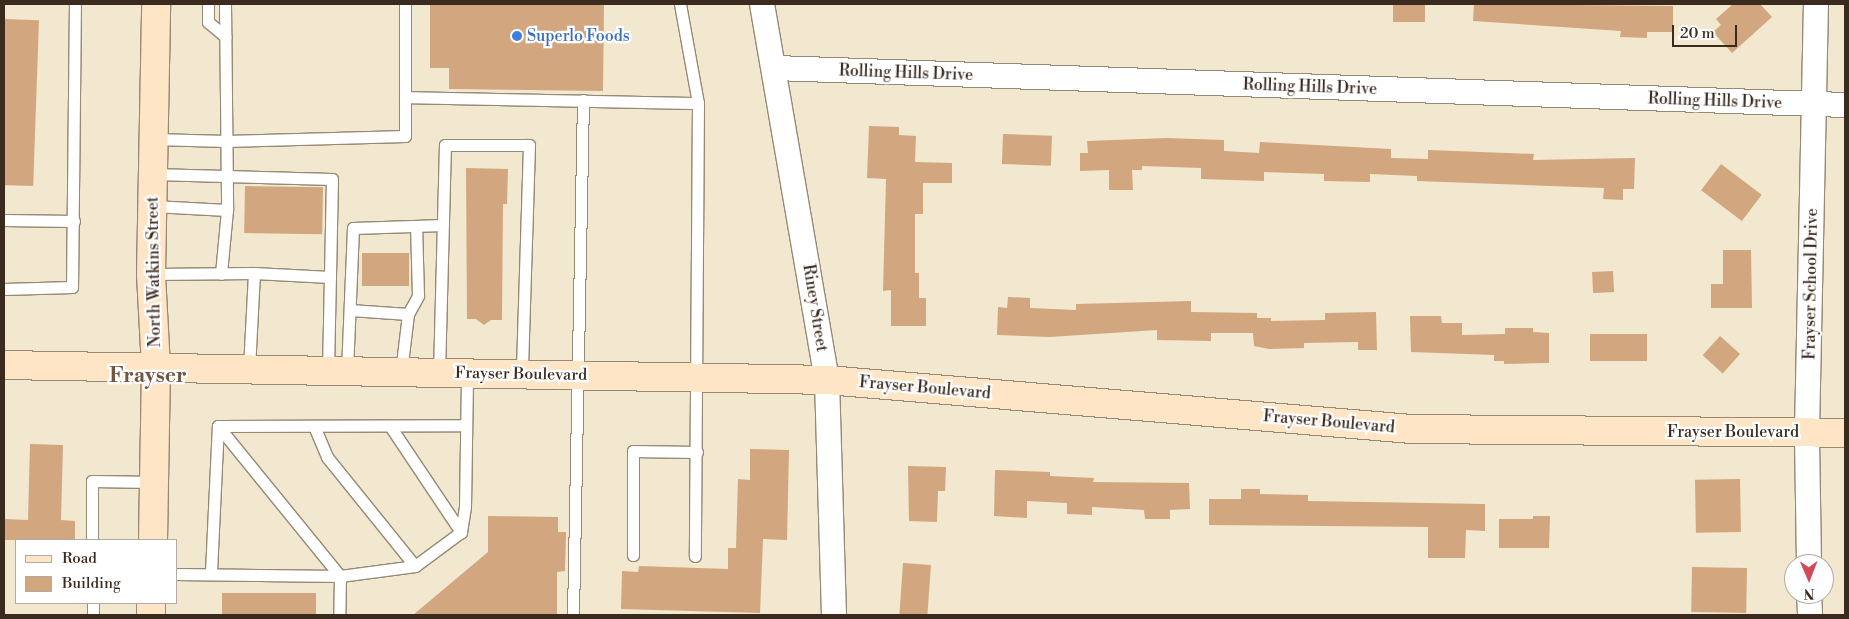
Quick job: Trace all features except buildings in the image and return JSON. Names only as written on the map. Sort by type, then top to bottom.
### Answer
[{"type":"main road","name":"North Watkins Street","points":[[153,539],[156,367],[151,274],[156,4]]},
{"type":"main road","name":"Frayser Boulevard","points":[[4,365],[827,380],[1412,430],[1845,432]]},
{"type":"street","name":"Riney Street","points":[[762,4],[775,68],[827,380],[834,615]]},
{"type":"street","name":"Frayser School Drive","points":[[1809,554],[1807,432],[1816,4]]},
{"type":"street","name":"Rolling Hills Drive","points":[[775,68],[1845,105]]},
{"type":"lane","points":[[4,289],[72,287],[75,4]]},
{"type":"lane","points":[[208,4],[208,22],[214,30],[226,37]]},
{"type":"lane","points":[[221,274],[228,174],[225,4]]},
{"type":"lane","points":[[152,139],[226,141],[405,136],[405,4]]},
{"type":"lane","points":[[680,4],[698,103],[698,378],[695,556]]},
{"type":"lane","points":[[405,96],[698,103]]},
{"type":"lane","points":[[573,615],[576,374],[583,100]]},
{"type":"lane","points":[[439,373],[445,145],[529,145],[522,374]]},
{"type":"lane","points":[[152,174],[228,174],[332,179],[330,277],[338,371]]},
{"type":"lane","points":[[153,206],[226,210]]},
{"type":"lane","points":[[4,220],[74,221]]},
{"type":"lane","points":[[338,371],[350,310],[353,228],[442,225]]},
{"type":"lane","points":[[401,372],[408,314],[418,296],[416,226]]},
{"type":"lane","points":[[151,274],[254,273],[330,277]]},
{"type":"lane","points":[[249,369],[254,273]]},
{"type":"lane","points":[[350,310],[408,314]]},
{"type":"lane","points":[[178,574],[212,572],[340,576],[415,566],[461,532],[465,506],[467,373]]},
{"type":"lane","points":[[218,426],[466,425]]},
{"type":"lane","points":[[212,572],[218,426]]},
{"type":"lane","points":[[218,426],[340,576],[339,615]]},
{"type":"lane","points":[[314,426],[328,457],[415,566]]},
{"type":"lane","points":[[390,426],[461,532]]},
{"type":"lane","points":[[633,555],[633,451],[697,452]]},
{"type":"lane","points":[[92,539],[92,481],[154,482]]},
{"type":"place","name":"Superlo Foods","points":[[517,36]]},
{"type":"district","name":"Frayser","points":[[148,376]]}]
